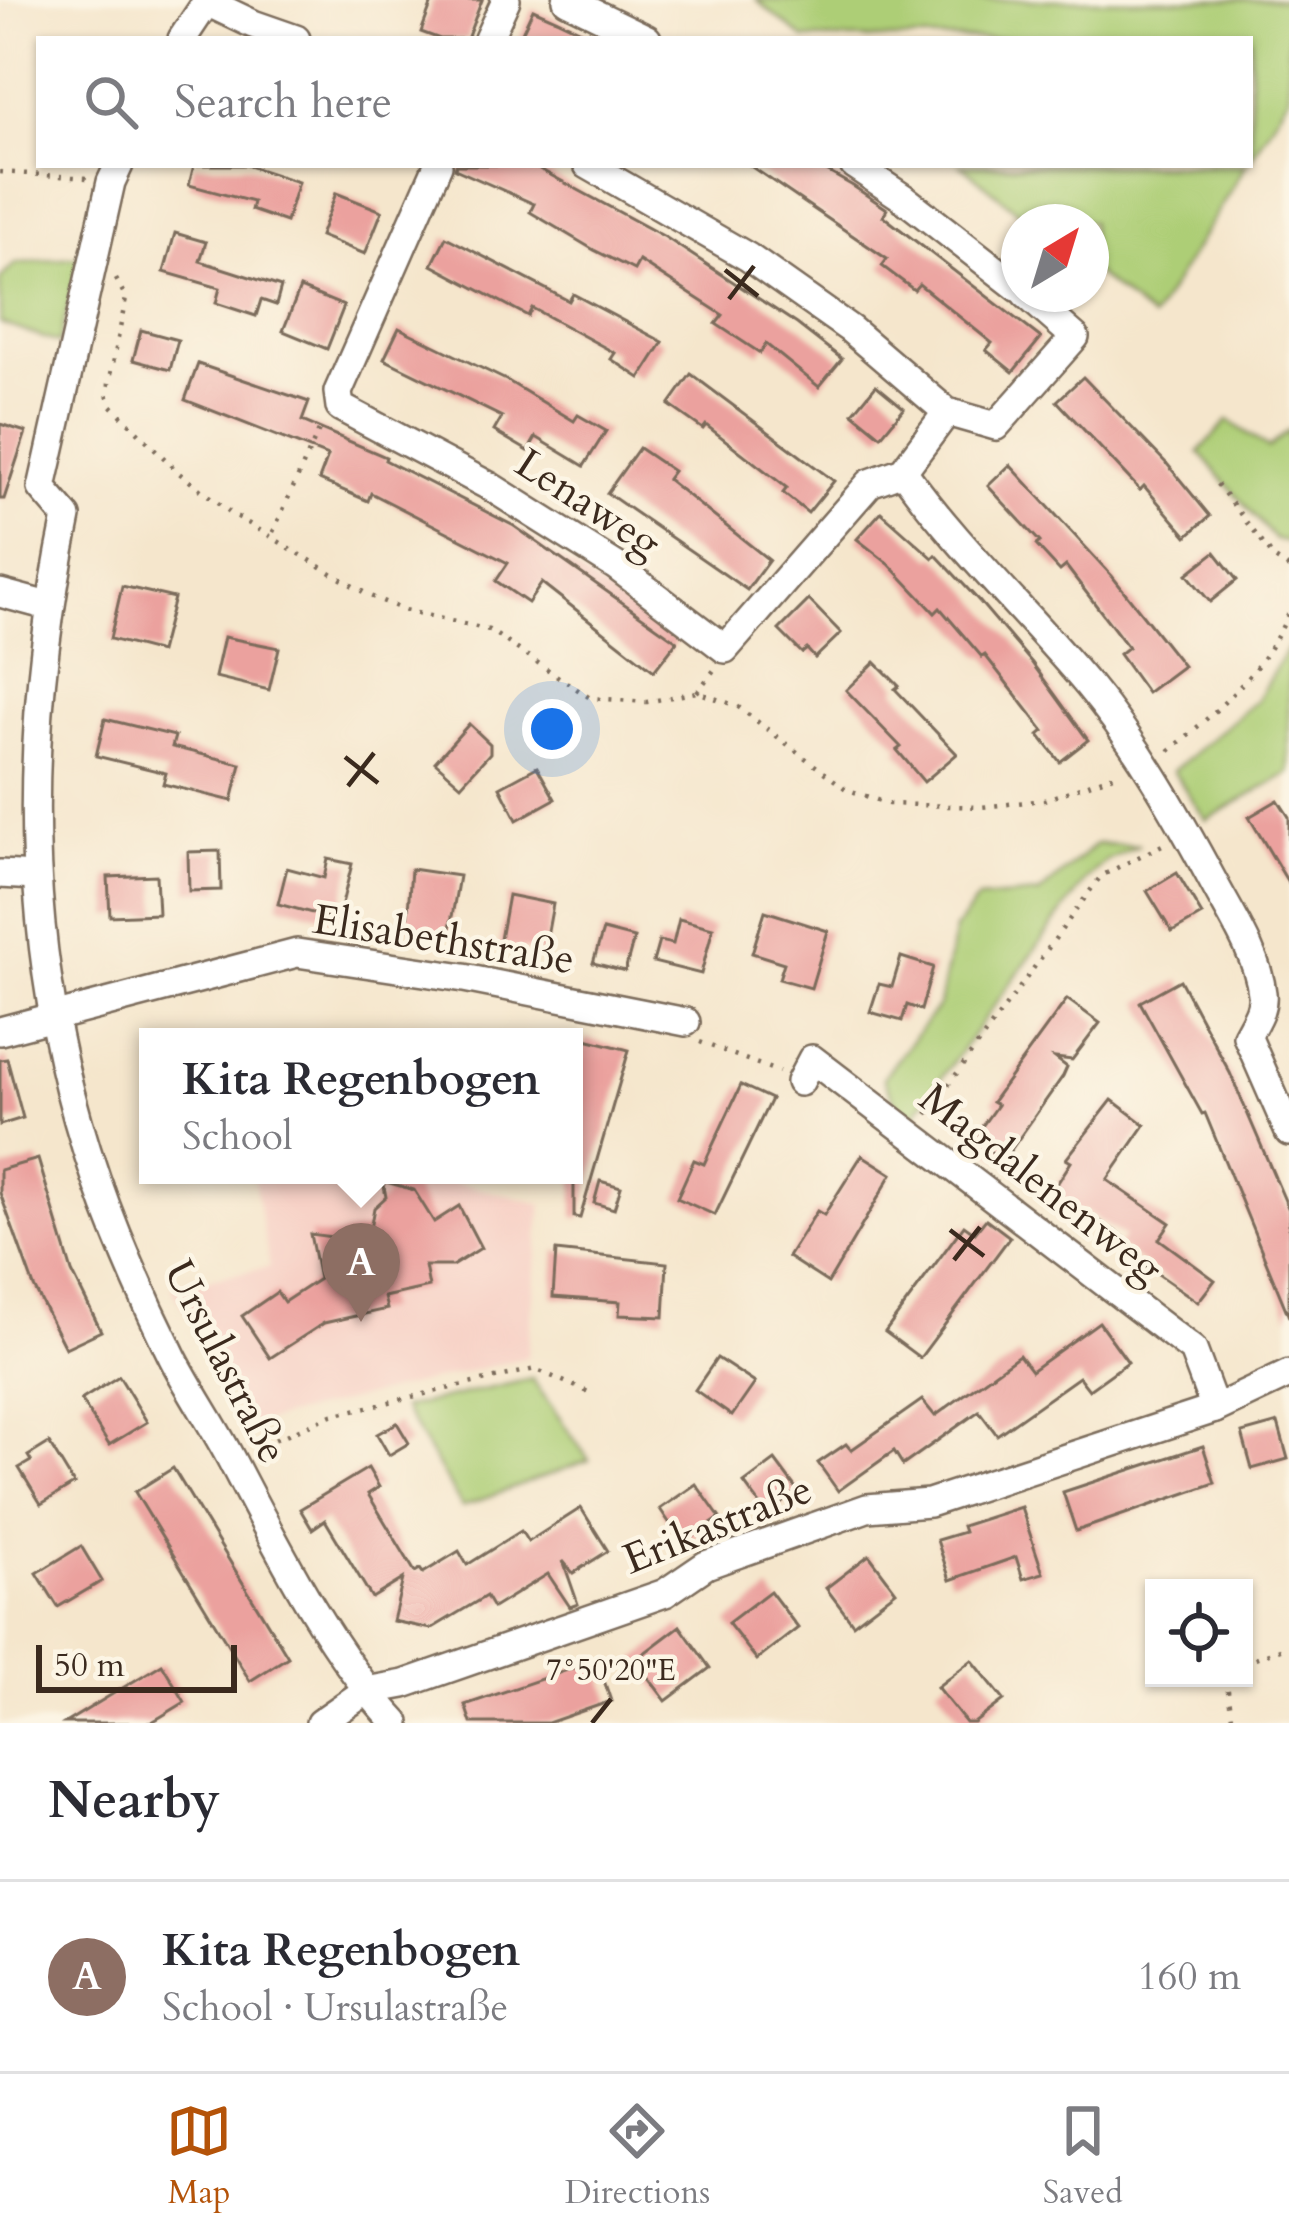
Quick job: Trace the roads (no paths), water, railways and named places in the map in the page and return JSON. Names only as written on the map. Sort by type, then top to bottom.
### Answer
[{"type":"street","points":[[567,0],[641,36]]},
{"type":"street","points":[[184,36],[208,1],[253,25],[287,36]]},
{"type":"street","points":[[489,36],[504,2]]},
{"type":"street","name":"Lenaweg","points":[[437,168],[338,392],[340,407],[508,498],[616,566],[725,649],[870,483],[903,471],[947,412]]},
{"type":"street","points":[[593,168],[748,257],[850,329],[947,412],[996,426],[1075,337],[1046,312]]},
{"type":"street","points":[[858,168],[1001,274]]},
{"type":"street","name":"Ursulastraße","points":[[115,174],[42,488],[67,517],[48,606],[38,709],[36,876],[51,1018],[81,1135],[116,1233],[174,1360],[258,1514],[366,1691],[396,1723]]},
{"type":"street","points":[[903,471],[962,546],[1089,686],[1186,832],[1244,940],[1262,993],[1260,1011],[1247,1036],[1289,1132]]},
{"type":"street","points":[[0,593],[48,606]]},
{"type":"street","points":[[0,874],[36,876]]},
{"type":"street","name":"Elisabethstraße","points":[[0,1031],[296,952],[464,978],[686,1022]]},
{"type":"street","points":[[1260,1011],[1289,1007]]},
{"type":"street","name":"Magdalenenweg","points":[[800,1082],[812,1059],[1192,1350],[1215,1408]]},
{"type":"street","name":"Erikastraße","points":[[320,1723],[366,1691],[404,1684],[665,1593],[706,1565],[867,1508],[928,1503],[1215,1408],[1288,1377]]},
{"type":"place","name":"Kita Regenbogen","points":[[361,1322]]}]
